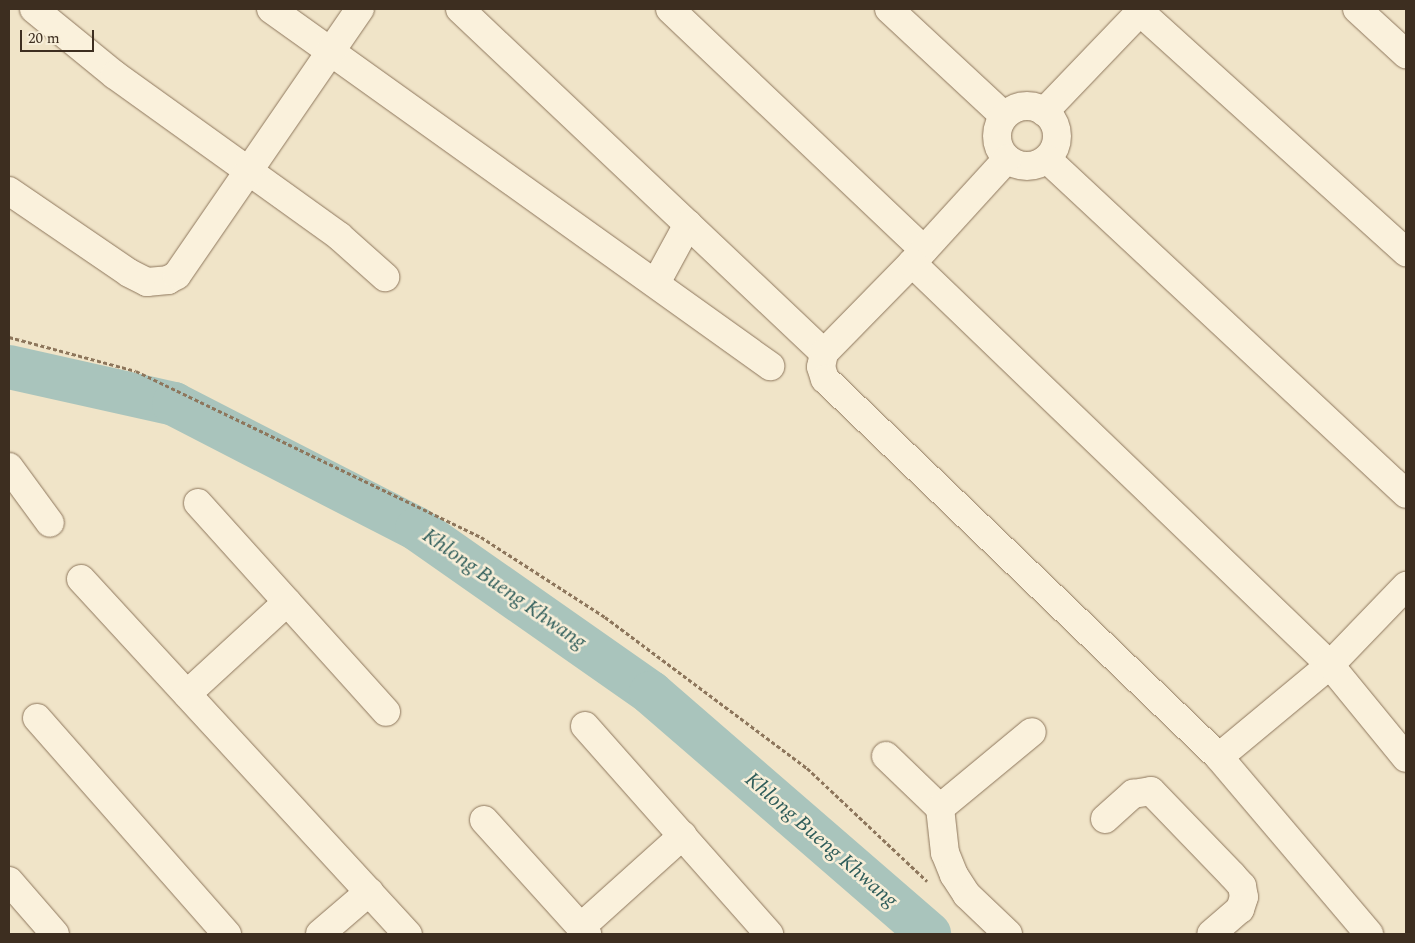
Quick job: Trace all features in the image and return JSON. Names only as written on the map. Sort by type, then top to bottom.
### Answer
[{"type":"street","points":[[34,9],[115,75],[339,236],[385,277]]},
{"type":"street","points":[[271,9],[770,366]]},
{"type":"street","points":[[9,191],[129,274],[147,282],[158,283],[177,275],[360,9]]},
{"type":"street","points":[[460,9],[824,353]]},
{"type":"street","points":[[670,9],[1330,666],[1406,758]]},
{"type":"street","points":[[889,9],[1004,116]]},
{"type":"street","points":[[1357,9],[1406,54]]},
{"type":"street","points":[[1044,112],[1138,10],[1406,252]]},
{"type":"street","points":[[1023,106],[1044,112],[1053,122],[1057,134],[1055,148],[1047,159],[1027,167],[1007,159],[997,138],[1004,116],[1023,106]]},
{"type":"street","points":[[1007,159],[918,257],[824,353],[821,367],[825,378],[1219,757],[1369,934]]},
{"type":"street","points":[[1047,159],[1406,494]]},
{"type":"street","points":[[656,283],[688,224]]},
{"type":"street","points":[[9,467],[50,523]]},
{"type":"street","points":[[198,502],[386,712]]},
{"type":"street","points":[[81,579],[408,934]]},
{"type":"street","points":[[1219,757],[1330,666],[1406,586]]},
{"type":"street","points":[[187,694],[287,602]]},
{"type":"street","points":[[37,718],[227,934]]},
{"type":"street","points":[[585,726],[683,835],[768,934]]},
{"type":"street","points":[[940,808],[1032,732]]},
{"type":"street","points":[[886,756],[940,808],[945,853],[954,875],[967,895],[1008,934]]},
{"type":"street","points":[[1105,819],[1133,794],[1151,791],[1232,875],[1242,886],[1244,897],[1240,909],[1211,934]]},
{"type":"street","points":[[484,820],[584,931],[683,835]]},
{"type":"street","points":[[9,881],[55,934]]},
{"type":"street","points":[[320,934],[369,892]]},
{"type":"path","points":[[9,337],[136,371],[481,536],[606,617],[807,768],[933,887]]},
{"type":"waterway","name":"Khlong Bueng Khwang","points":[[9,367],[174,404],[417,529],[651,693],[929,934]]}]
